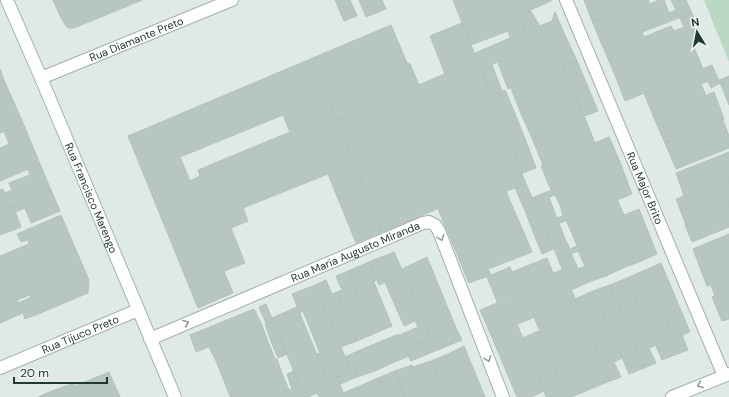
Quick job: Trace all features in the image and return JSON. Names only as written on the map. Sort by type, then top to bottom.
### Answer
[{"type":"street","name":"Rua Francisco Marengo","points":[[7,0],[175,397]]},
{"type":"street","name":"Rua Diamante Preto","points":[[41,78],[232,0]]},
{"type":"street","name":"Rua Major Brito","points":[[566,0],[727,375]]},
{"type":"street","name":"Rua Maria Augusto Miranda","points":[[150,339],[423,223],[429,222],[435,225],[439,231],[503,397]]},
{"type":"street","name":"Rua Tijuco Preto","points":[[0,368],[138,310]]},
{"type":"street","points":[[672,397],[727,375]]},
{"type":"green space","points":[[704,0],[729,0],[729,62]]},
{"type":"building","points":[[53,0],[108,0],[113,12],[74,28],[68,28],[60,16]]},
{"type":"building","points":[[108,0],[142,0],[113,12]]},
{"type":"building","points":[[335,0],[350,0],[357,16],[344,21]]},
{"type":"building","points":[[359,0],[382,0],[386,9],[366,17]]},
{"type":"building","points":[[453,0],[512,0],[532,48],[481,69],[475,53],[510,38],[508,31],[471,45]]},
{"type":"building","points":[[512,0],[551,0],[551,1],[519,15]]},
{"type":"building","points":[[584,0],[623,0],[625,7],[592,21]]},
{"type":"building","points":[[623,0],[643,0],[625,7]]},
{"type":"building","points":[[643,0],[648,0],[650,4],[659,0],[664,0],[669,13],[676,10],[671,0],[686,0],[692,13],[603,47],[592,21]]},
{"type":"building","points":[[530,10],[540,26],[552,21],[555,12],[565,35],[532,48],[519,15]]},
{"type":"building","points":[[692,13],[703,41],[615,75],[603,47],[642,32],[644,37],[671,26],[674,31],[684,27],[680,18]]},
{"type":"building","points":[[462,23],[477,60],[445,74],[430,36]]},
{"type":"building","points":[[391,25],[407,63],[327,96],[382,232],[356,243],[328,174],[243,208],[248,221],[231,228],[245,263],[224,271],[233,293],[198,308],[128,136]],"holes":[[[283,115],[290,132],[198,170],[200,176],[190,181],[180,157]]]},
{"type":"building","points":[[565,35],[577,61],[563,66],[552,40]]},
{"type":"building","points":[[552,40],[563,66],[508,89],[498,63]]},
{"type":"building","points":[[693,45],[703,69],[625,101],[615,75]]},
{"type":"building","points":[[477,60],[523,173],[382,232],[337,120]]},
{"type":"building","points":[[577,61],[588,87],[574,93],[563,66]]},
{"type":"building","points":[[407,63],[410,64],[419,85],[337,120],[327,96]]},
{"type":"building","points":[[492,65],[502,91],[492,96],[481,69]]},
{"type":"building","points":[[712,65],[720,83],[711,88],[708,81],[701,84],[706,96],[654,118],[644,93]]},
{"type":"building","points":[[563,66],[574,93],[521,114],[511,88]]},
{"type":"building","points":[[0,69],[4,80],[0,81]]},
{"type":"building","points":[[729,76],[729,105],[719,80]]},
{"type":"building","points":[[4,80],[23,123],[0,133],[0,81]]},
{"type":"building","points":[[588,87],[598,111],[584,116],[574,93]]},
{"type":"building","points":[[505,90],[516,116],[503,122],[492,96]]},
{"type":"building","points":[[714,92],[724,119],[665,143],[654,118]]},
{"type":"building","points":[[574,93],[584,116],[532,138],[521,114]]},
{"type":"building","points":[[516,116],[526,141],[512,146],[503,122]]},
{"type":"building","points":[[584,116],[595,143],[543,165],[532,138]]},
{"type":"building","points":[[723,120],[729,136],[729,148],[676,169],[665,143]]},
{"type":"building","points":[[23,123],[40,164],[0,181],[0,148],[9,144],[4,131]]},
{"type":"building","points":[[609,137],[620,162],[551,190],[541,166]]},
{"type":"building","points":[[526,141],[536,168],[523,173],[512,146]]},
{"type":"building","points":[[729,152],[729,178],[684,196],[676,173]]},
{"type":"building","points":[[620,162],[626,178],[560,205],[555,195],[549,197],[553,208],[539,214],[532,198]]},
{"type":"building","points":[[40,164],[51,190],[0,211],[0,190],[3,189],[5,193],[12,190],[9,183],[30,175],[28,169]]},
{"type":"building","points":[[522,174],[530,193],[519,197],[515,188],[506,191],[510,201],[445,226],[438,209]]},
{"type":"building","points":[[626,178],[632,194],[545,229],[539,214],[553,208],[557,218],[563,216],[560,205]]},
{"type":"building","points":[[729,178],[729,207],[686,225],[676,199]]},
{"type":"building","points":[[51,190],[60,211],[31,223],[25,208],[16,212],[13,206]]},
{"type":"building","points":[[530,193],[537,209],[526,213],[519,197]]},
{"type":"building","points":[[617,199],[624,215],[573,236],[566,220]]},
{"type":"building","points":[[510,201],[517,217],[452,242],[445,226]]},
{"type":"building","points":[[13,206],[21,227],[0,235],[0,211]]},
{"type":"building","points":[[729,207],[729,227],[692,242],[685,225]]},
{"type":"building","points":[[537,209],[543,224],[532,229],[526,213]]},
{"type":"building","points":[[639,209],[645,224],[558,259],[552,244],[565,239],[570,249],[577,246],[573,236]]},
{"type":"building","points":[[61,215],[76,250],[0,281],[0,256],[29,244],[28,240],[21,242],[17,234]]},
{"type":"building","points":[[517,217],[524,233],[459,259],[452,242]]},
{"type":"building","points":[[559,223],[565,239],[552,244],[545,229]]},
{"type":"building","points":[[543,224],[554,249],[542,254],[532,229]]},
{"type":"building","points":[[645,224],[651,239],[585,266],[578,251]]},
{"type":"building","points":[[524,233],[532,252],[488,269],[491,275],[469,283],[459,259]]},
{"type":"building","points":[[729,234],[729,319],[722,321],[712,297],[715,296],[711,285],[707,286],[693,249]]},
{"type":"building","points":[[651,239],[657,254],[641,261],[635,246]]},
{"type":"building","points":[[635,246],[641,261],[623,268],[617,253]]},
{"type":"building","points":[[76,250],[89,280],[88,293],[38,314],[30,295],[17,300],[8,278]]},
{"type":"building","points":[[394,252],[403,272],[384,280],[385,282],[379,285],[369,262]]},
{"type":"building","points":[[571,253],[578,269],[564,274],[558,259]]},
{"type":"building","points":[[617,253],[623,268],[606,276],[599,260]]},
{"type":"building","points":[[427,257],[456,328],[430,338],[402,269]]},
{"type":"building","points":[[547,258],[553,273],[562,270],[565,275],[498,304],[487,277],[510,267],[512,272]]},
{"type":"building","points":[[599,260],[606,276],[589,282],[583,267]]},
{"type":"building","points":[[369,262],[376,280],[374,282],[392,326],[373,334],[348,271]]},
{"type":"building","points":[[661,263],[690,332],[682,335],[688,350],[680,353],[645,270]]},
{"type":"building","points":[[583,267],[589,282],[571,290],[564,274]]},
{"type":"building","points":[[645,270],[680,353],[662,360],[627,278]]},
{"type":"building","points":[[348,271],[373,334],[357,341],[337,292],[342,290],[336,276]]},
{"type":"building","points":[[403,272],[430,338],[405,349],[400,335],[418,327],[415,321],[404,326],[384,280]]},
{"type":"building","points":[[565,275],[576,300],[491,335],[480,310]]},
{"type":"building","points":[[8,278],[18,303],[32,297],[38,314],[25,319],[23,313],[0,323],[0,281]]},
{"type":"building","points":[[627,278],[656,345],[649,348],[656,363],[644,368],[610,285]]},
{"type":"building","points":[[326,280],[332,294],[337,292],[357,341],[341,347],[315,285]]},
{"type":"building","points":[[315,285],[351,371],[328,381],[317,354],[320,353],[303,311],[300,313],[292,294]]},
{"type":"building","points":[[610,285],[644,368],[629,374],[593,291]]},
{"type":"building","points":[[593,291],[622,358],[614,362],[621,377],[610,381],[575,299]]},
{"type":"building","points":[[576,300],[610,381],[571,397],[567,397],[534,317]]},
{"type":"building","points":[[266,304],[273,321],[266,323],[259,307]]},
{"type":"building","points":[[297,307],[328,381],[302,391],[272,318]]},
{"type":"building","points":[[254,309],[262,325],[196,352],[190,335]]},
{"type":"building","points":[[273,321],[280,337],[271,341],[265,324]]},
{"type":"building","points":[[517,324],[544,391],[531,397],[517,397],[491,335]]},
{"type":"building","points":[[262,325],[268,342],[217,363],[209,347]]},
{"type":"building","points":[[456,328],[462,340],[445,347],[439,334]]},
{"type":"building","points":[[539,331],[567,397],[546,397],[522,338]]},
{"type":"building","points":[[399,334],[405,349],[383,358],[377,343]]},
{"type":"building","points":[[439,334],[445,347],[428,354],[422,341]]},
{"type":"building","points":[[280,337],[287,354],[278,358],[271,341]]},
{"type":"building","points":[[422,341],[428,354],[411,361],[405,349]]},
{"type":"building","points":[[268,342],[275,359],[224,381],[217,363]]},
{"type":"building","points":[[377,343],[383,358],[366,364],[360,350]]},
{"type":"building","points":[[464,346],[485,397],[465,397],[448,354]]},
{"type":"building","points":[[405,349],[409,356],[392,363],[388,355]]},
{"type":"building","points":[[360,350],[366,364],[351,371],[345,357]]},
{"type":"building","points":[[448,354],[465,397],[445,397],[431,361]]},
{"type":"building","points":[[388,355],[392,363],[375,371],[372,362]]},
{"type":"building","points":[[277,359],[283,376],[230,396],[224,381]]},
{"type":"building","points":[[431,361],[445,397],[426,397],[413,367]]},
{"type":"building","points":[[372,362],[375,371],[357,377],[354,370]]},
{"type":"building","points":[[412,365],[426,397],[405,397],[395,371]]},
{"type":"building","points":[[354,370],[357,377],[340,384],[337,377]]},
{"type":"building","points":[[294,371],[300,386],[292,389],[287,374]]},
{"type":"building","points":[[395,371],[405,397],[386,397],[378,378]]},
{"type":"building","points":[[109,372],[120,397],[80,397],[75,386]]},
{"type":"building","points":[[283,376],[289,390],[271,397],[230,396]]},
{"type":"building","points":[[337,377],[345,397],[326,397],[320,383]]},
{"type":"building","points":[[378,378],[386,397],[365,397],[360,386]]},
{"type":"building","points":[[74,383],[80,397],[38,397],[47,393]]},
{"type":"building","points":[[320,383],[326,397],[319,397],[317,393],[305,397],[302,391]]},
{"type":"building","points":[[300,386],[305,397],[271,397],[289,390]]},
{"type":"building","points":[[360,386],[365,397],[345,397],[343,393]]}]
